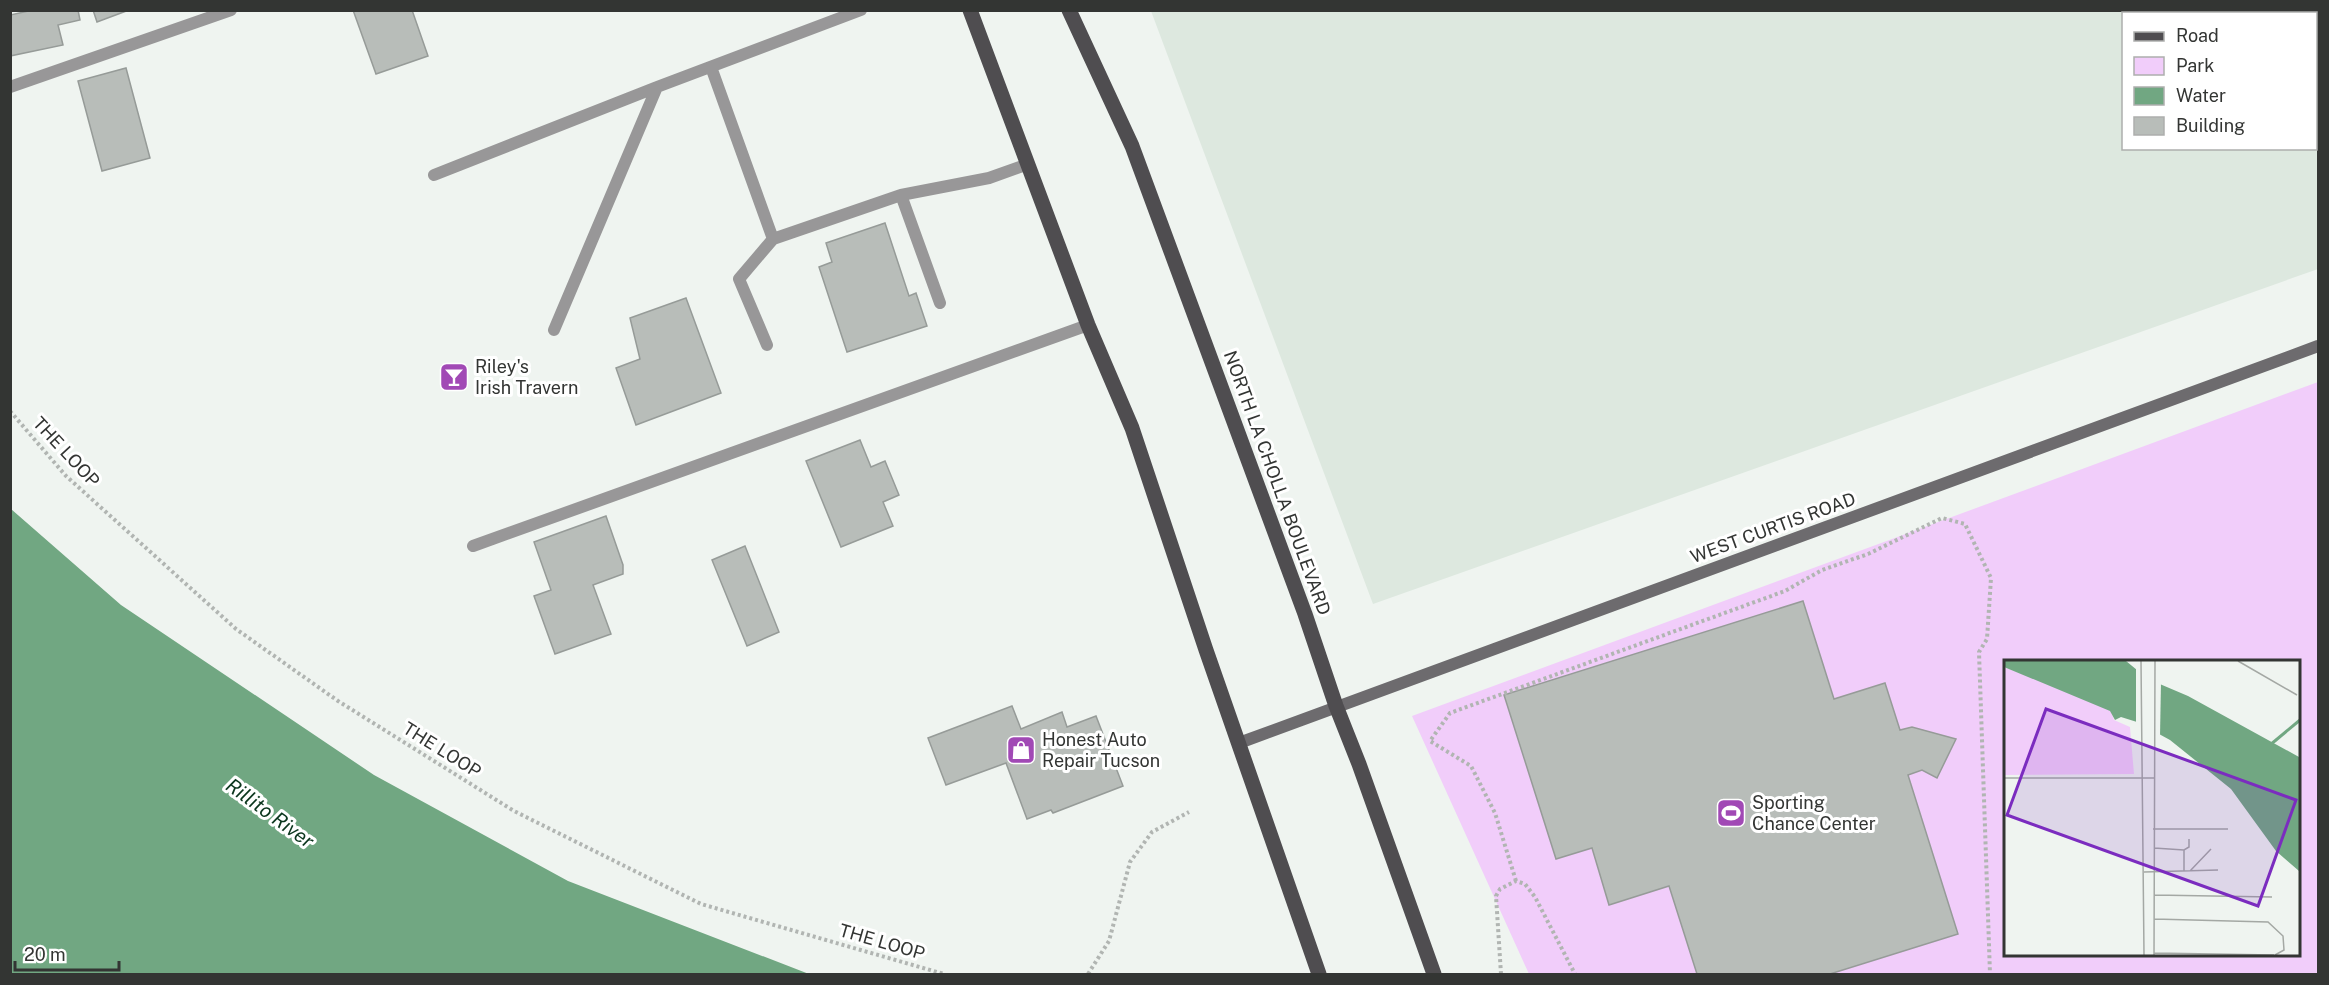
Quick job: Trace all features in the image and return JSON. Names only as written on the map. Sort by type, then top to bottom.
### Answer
[{"type":"main road","points":[[970,10],[1088,325],[1132,428],[1319,975]]},
{"type":"main road","name":"NORTH LA CHOLLA BOULEVARD","points":[[1069,10],[1132,146],[1305,614],[1434,975]]},
{"type":"street","name":"WEST CURTIS ROAD","points":[[1239,743],[2319,346]]},
{"type":"lane","points":[[10,87],[231,10]]},
{"type":"lane","points":[[434,176],[657,87],[861,10]]},
{"type":"lane","points":[[711,67],[773,239]]},
{"type":"lane","points":[[554,330],[657,87]]},
{"type":"lane","points":[[767,345],[739,279],[773,239],[901,195],[981,180],[1028,164]]},
{"type":"lane","points":[[901,195],[940,303]]},
{"type":"lane","points":[[473,546],[1088,325]]},
{"type":"path","name":"THE LOOP","points":[[10,411],[66,476],[236,629],[338,702],[514,811],[701,904],[944,975]]},
{"type":"path","points":[[1516,881],[1495,813],[1471,766],[1430,741],[1450,713],[1785,591],[1822,570],[1868,554],[1942,518],[1965,524],[1991,578],[1987,639],[1979,652],[1990,975]]},
{"type":"path","points":[[1088,975],[1109,941],[1130,862],[1152,832],[1189,812]]},
{"type":"path","points":[[1501,975],[1496,896],[1500,889],[1516,881],[1525,884],[1535,897],[1575,975]]},
{"type":"shaded area","points":[[1151,11],[2318,11],[2318,269],[1373,604]]},
{"type":"green space","points":[[2318,382],[2318,974],[1529,974],[1412,716]]},
{"type":"water","name":"Rillito River","points":[[11,509],[121,605],[374,775],[568,881],[809,974],[11,974]]},
{"type":"building","points":[[33,10],[78,10],[80,20],[58,25],[63,45],[10,56],[10,15]]},
{"type":"building","points":[[93,10],[129,10],[97,22]]},
{"type":"building","points":[[353,10],[412,10],[428,56],[376,74]]},
{"type":"building","points":[[126,68],[150,158],[102,171],[78,81]]},
{"type":"building","points":[[885,223],[909,296],[916,293],[927,326],[847,352],[819,267],[832,262],[826,243]]},
{"type":"building","points":[[686,298],[721,393],[636,425],[616,368],[640,359],[630,318]]},
{"type":"building","points":[[860,440],[871,467],[885,461],[899,495],[883,502],[893,526],[841,547],[806,461]]},
{"type":"building","points":[[606,516],[623,565],[623,574],[593,585],[611,634],[555,654],[534,596],[551,590],[534,542]]},
{"type":"building","points":[[745,546],[779,632],[747,646],[712,560]]},
{"type":"building","name":"Sporting Chance Center","points":[[1803,601],[1834,699],[1885,683],[1900,730],[1912,727],[1956,739],[1937,778],[1922,770],[1908,775],[1958,934],[1830,974],[1697,974],[1669,886],[1609,905],[1592,848],[1556,859],[1504,695]]},
{"type":"building","name":"Honest Auto Repair Tucson","points":[[1012,706],[1021,729],[1062,712],[1067,727],[1096,716],[1123,786],[1053,813],[1051,810],[1027,819],[1006,763],[946,785],[928,738]]},
{"type":"place","name":"Riley's Irish Travern","points":[[454,377]]},
{"type":"place","name":"Honest Auto Repair Tucson","points":[[1021,750]]},
{"type":"place","name":"Sporting Chance Center","points":[[1731,813]]}]
